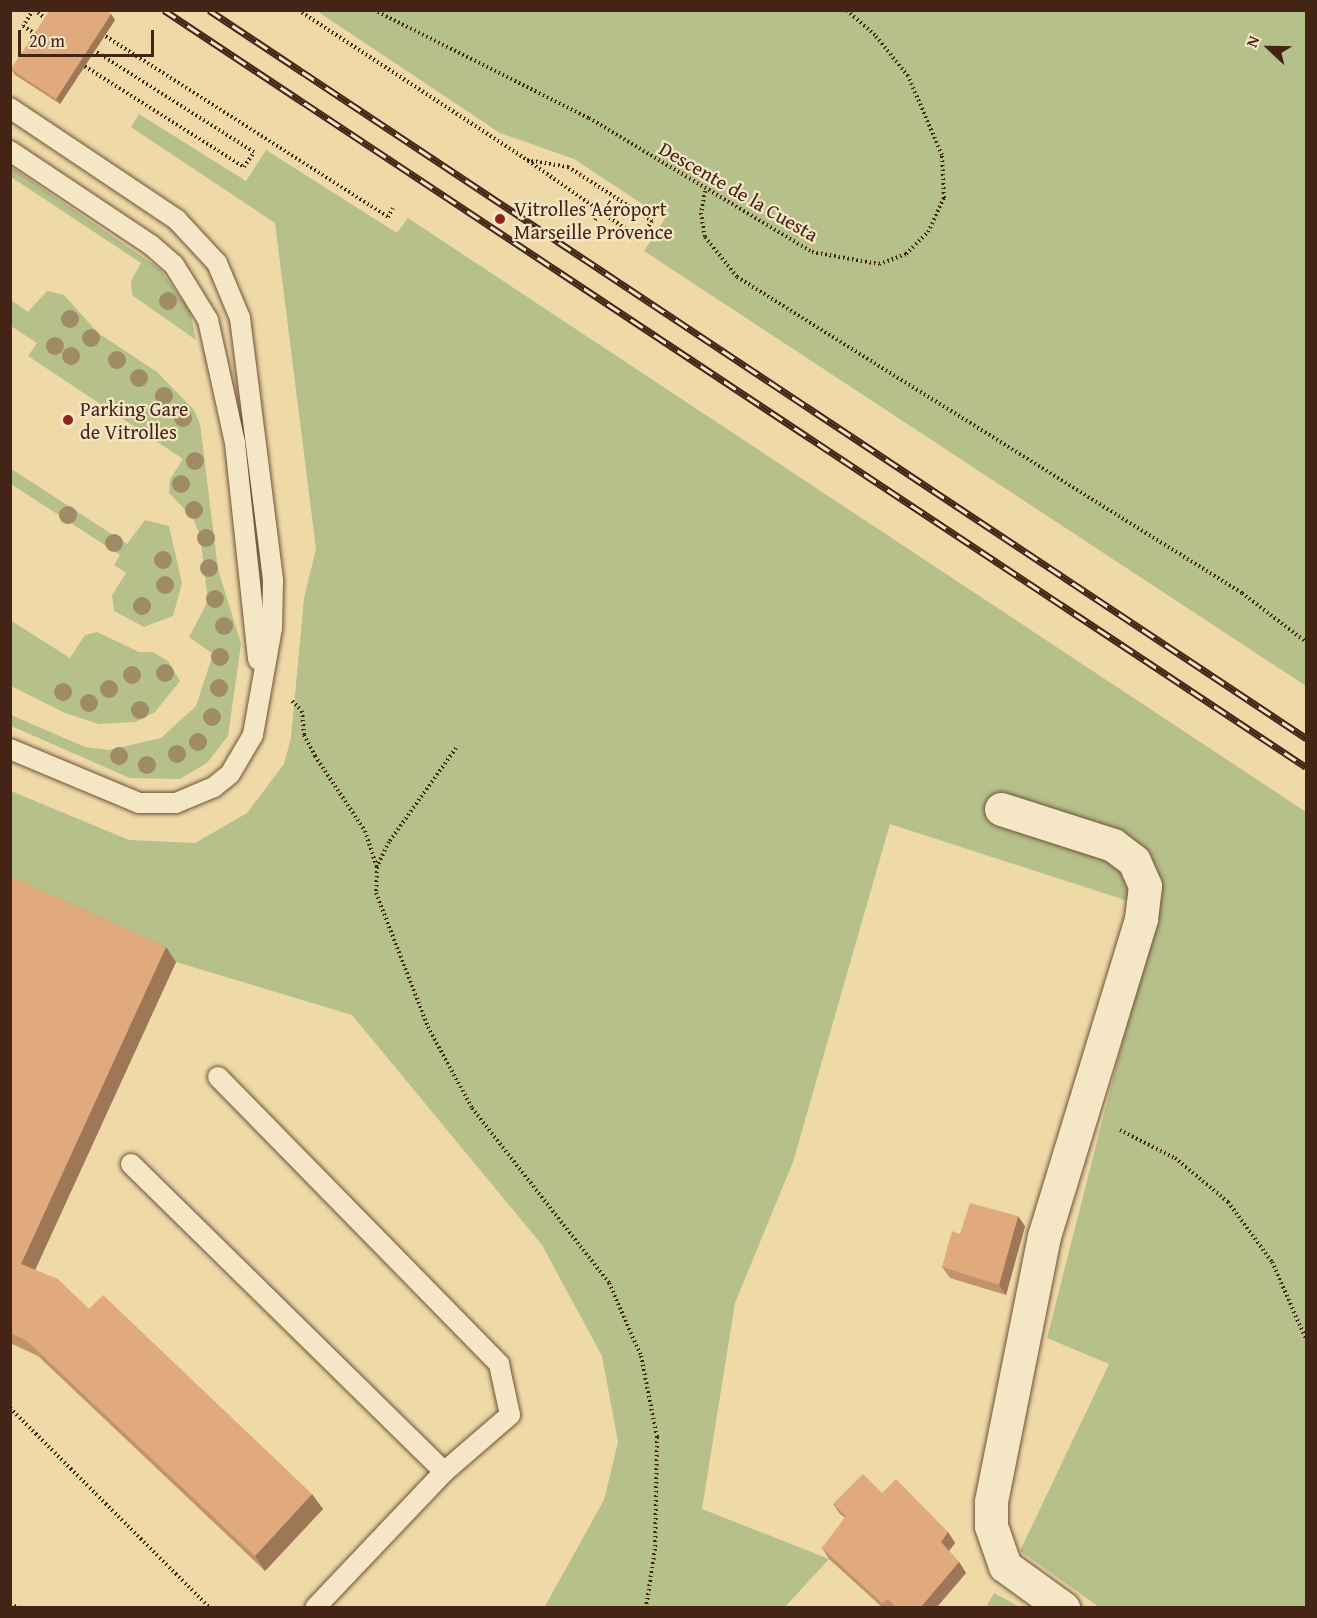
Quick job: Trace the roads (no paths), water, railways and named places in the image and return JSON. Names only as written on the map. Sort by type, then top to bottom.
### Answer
[{"type":"street","points":[[1001,809],[1113,846],[1134,861],[1145,886],[1141,919],[1078,1115],[1044,1236],[991,1518],[1005,1566],[1063,1608]]},
{"type":"lane","points":[[10,108],[177,220],[200,241],[231,288],[240,318],[273,581],[258,711],[253,735],[230,774],[176,803],[121,798],[10,749]]},
{"type":"lane","points":[[10,151],[151,245],[174,265],[208,320],[236,443],[256,618],[258,711]]},
{"type":"lane","points":[[218,1077],[499,1364],[510,1414],[444,1472],[315,1608]]},
{"type":"lane","points":[[131,1164],[444,1472]]},
{"type":"railway","points":[[164,10],[1306,767]]},
{"type":"railway","points":[[209,10],[1306,738]]},
{"type":"place","name":"Vitrolles Aéroport Marseille Provence","points":[[500,219]]},
{"type":"place","name":"Parking Gare de Vitrolles","points":[[68,420]]}]
